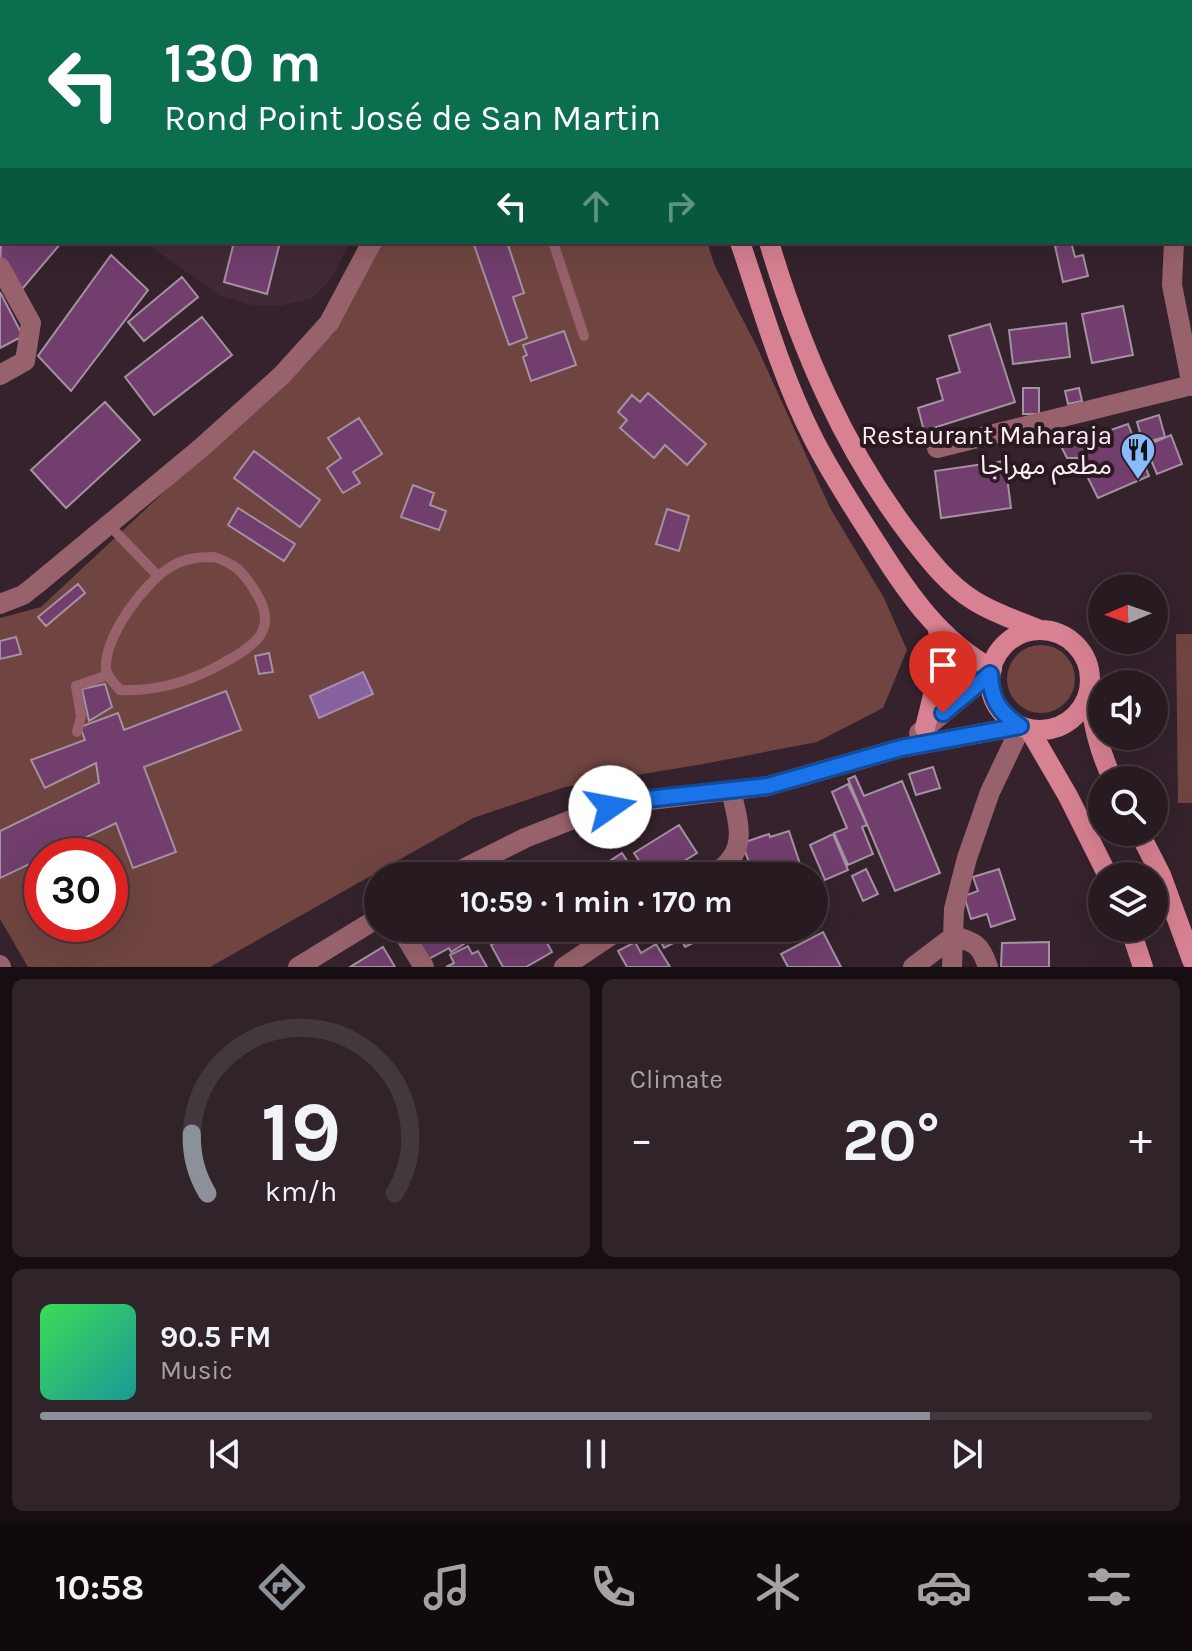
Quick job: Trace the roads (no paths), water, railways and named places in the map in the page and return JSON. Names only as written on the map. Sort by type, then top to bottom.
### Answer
[{"type":"main road","points":[[741,244],[781,363],[812,435],[885,557],[938,629],[991,672]]},
{"type":"main road","points":[[770,244],[802,341],[835,416],[863,468],[893,513],[942,574],[971,599],[1040,630]]},
{"type":"main road","points":[[925,728],[937,687],[940,660],[938,629]]},
{"type":"main road","points":[[1088,670],[1079,649],[1068,639],[1055,632],[1025,632],[1012,638],[1002,648],[991,672],[991,689],[996,704],[1005,716],[1023,728],[1062,785],[1101,862]]},
{"type":"main road","points":[[1023,728],[1045,730],[1060,726],[1073,718],[1088,694]]},
{"type":"main road","points":[[1146,846],[1161,875],[1192,960]]},
{"type":"main road","points":[[1135,942],[1143,967]]},
{"type":"street","points":[[0,604],[23,595],[201,448],[282,375],[315,341],[340,305],[371,244]]},
{"type":"street","points":[[937,448],[1192,386],[1172,285],[1174,244]]},
{"type":"street","points":[[0,267],[31,323],[25,361],[0,375]]},
{"type":"street","points":[[901,748],[991,672]]},
{"type":"street","points":[[477,862],[525,838],[594,811],[647,799],[731,791],[800,778],[901,748],[1023,728]]},
{"type":"street","points":[[952,967],[954,909],[967,858],[990,792],[1023,728]]},
{"type":"street","points":[[729,862],[737,851],[738,821],[731,791]]},
{"type":"street","points":[[298,967],[364,927]]},
{"type":"street","points":[[913,967],[954,936]]},
{"type":"street","points":[[954,936],[976,943],[988,967]]},
{"type":"street","points":[[409,942],[424,967]]},
{"type":"street","points":[[564,967],[601,942]]},
{"type":"lane","points":[[554,244],[584,336]]},
{"type":"lane","points":[[109,525],[157,575]]},
{"type":"lane","points":[[214,557],[232,562],[259,596],[266,619],[262,635],[251,649],[214,669],[164,688],[143,692],[120,690],[108,675],[107,657],[117,633],[136,596],[157,575],[192,558],[214,557]]},
{"type":"lane","points":[[77,732],[81,716],[76,686],[108,675]]},
{"type":"place","name":"Restaurant Maharaja مطعم مهراجا","points":[[1138,481]]}]
